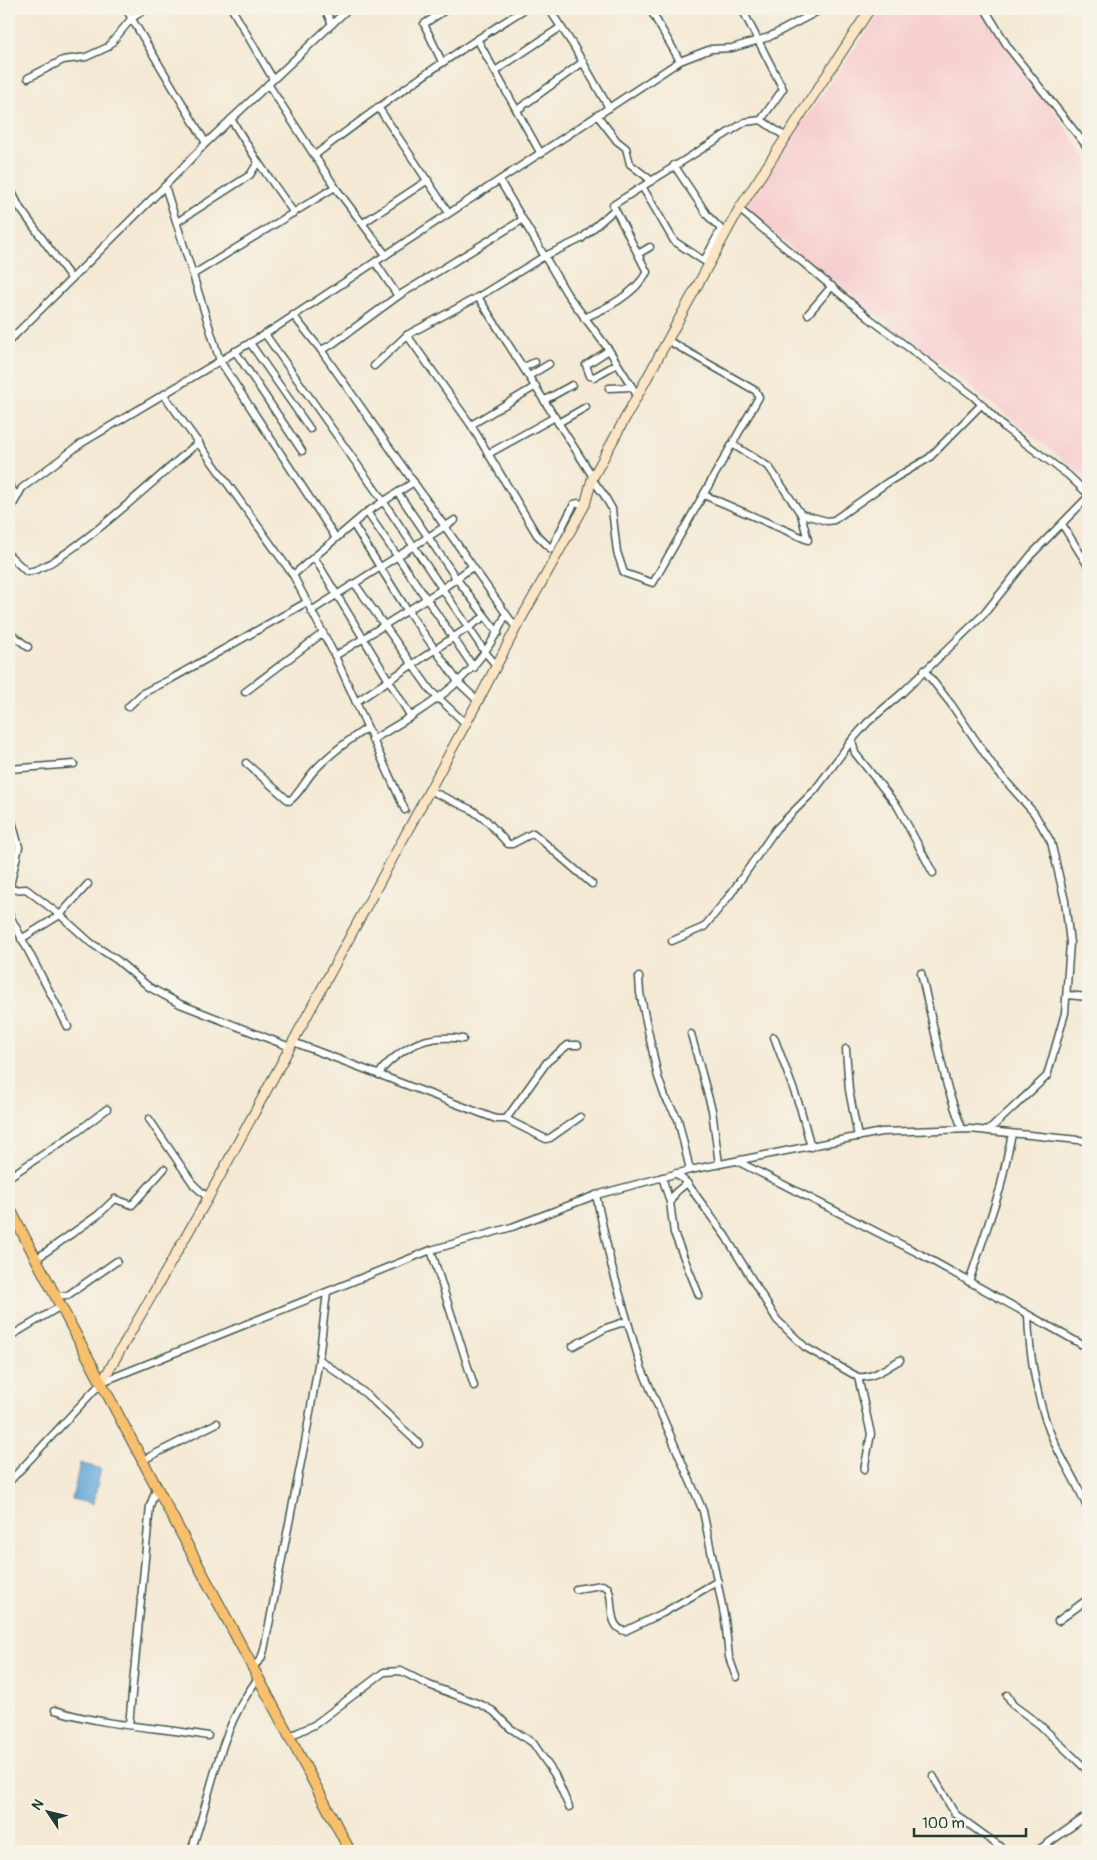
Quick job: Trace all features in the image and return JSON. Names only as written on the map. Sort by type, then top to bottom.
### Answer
[{"type":"main road","points":[[9,1207],[102,1382],[141,1461],[350,1851]]},
{"type":"street","points":[[126,9],[130,20],[206,143]]},
{"type":"street","points":[[28,78],[63,60],[86,57],[108,47],[130,20],[145,9]]},
{"type":"street","points":[[232,9],[315,156],[335,187],[386,255]]},
{"type":"street","points":[[325,9],[332,24]]},
{"type":"street","points":[[9,341],[206,143],[348,9]]},
{"type":"street","points":[[442,62],[424,24],[447,9]]},
{"type":"street","points":[[315,156],[378,107],[442,62],[525,9]]},
{"type":"street","points":[[549,9],[583,62],[609,108]]},
{"type":"street","points":[[650,9],[680,61]]},
{"type":"street","points":[[742,9],[783,89],[761,120]]},
{"type":"street","points":[[9,512],[16,495],[29,481],[82,443],[265,334],[680,61],[711,49],[732,48],[759,40],[785,30],[822,9]]},
{"type":"street","points":[[9,1482],[102,1382],[208,1198],[496,664],[585,504],[592,478],[634,391],[667,340],[740,209],[870,9]]},
{"type":"street","points":[[985,9],[1008,47],[1088,148]]},
{"type":"street","points":[[495,70],[561,27]]},
{"type":"street","points":[[477,39],[541,154]]},
{"type":"street","points":[[517,110],[583,62]]},
{"type":"street","points":[[378,107],[450,213]]},
{"type":"street","points":[[598,115],[617,140],[626,148],[630,164],[652,181]]},
{"type":"street","points":[[231,119],[258,162],[294,213]]},
{"type":"street","points":[[584,318],[616,302],[640,283],[647,272],[613,205],[643,188],[674,165],[745,122],[761,120],[786,137]]},
{"type":"street","points":[[177,222],[250,175],[258,162]]},
{"type":"street","points":[[643,188],[674,241],[704,262],[721,229],[708,216],[674,165]]},
{"type":"street","points":[[363,223],[428,180]]},
{"type":"street","points":[[500,181],[543,257],[584,318],[609,350],[634,391]]},
{"type":"street","points":[[165,186],[220,361],[336,538]]},
{"type":"street","points":[[194,274],[335,187]]},
{"type":"street","points":[[12,192],[20,208],[71,278]]},
{"type":"street","points":[[672,941],[704,927],[735,888],[776,829],[815,790],[852,740],[984,614],[1031,555],[1088,495],[1068,475],[1006,429],[982,404],[869,318],[740,209]]},
{"type":"street","points":[[374,366],[407,335],[478,297],[543,257],[581,239],[614,210]]},
{"type":"street","points":[[321,350],[331,345],[398,296],[522,220]]},
{"type":"street","points":[[638,254],[650,247]]},
{"type":"street","points":[[375,262],[398,296]]},
{"type":"street","points":[[808,314],[832,286]]},
{"type":"street","points":[[478,297],[546,400],[612,509],[618,552],[624,573],[652,583],[759,397],[758,394],[667,340]]},
{"type":"street","points":[[293,315],[321,350],[516,628]]},
{"type":"street","points":[[265,334],[383,501],[468,628],[496,664]]},
{"type":"street","points":[[407,335],[471,425],[534,530],[551,549],[574,504],[585,504]]},
{"type":"street","points":[[250,343],[310,429]]},
{"type":"street","points":[[609,350],[586,365],[590,376],[594,377],[617,364]]},
{"type":"street","points":[[235,351],[302,451]]},
{"type":"street","points":[[524,367],[535,362]]},
{"type":"street","points":[[529,376],[549,364]]},
{"type":"street","points":[[546,400],[572,385]]},
{"type":"street","points":[[471,425],[536,386]]},
{"type":"street","points":[[609,388],[634,391]]},
{"type":"street","points":[[164,395],[293,575],[335,656],[405,810]]},
{"type":"street","points":[[801,514],[827,521],[834,520],[888,482],[929,458],[982,404]]},
{"type":"street","points":[[488,454],[586,407]]},
{"type":"street","points":[[9,555],[27,572],[36,571],[67,554],[199,442]]},
{"type":"street","points":[[704,495],[808,540],[801,514],[769,467],[732,444]]},
{"type":"street","points":[[293,575],[367,512],[414,482]]},
{"type":"street","points":[[9,485],[16,495]]},
{"type":"street","points":[[398,493],[456,578],[498,633]]},
{"type":"street","points":[[367,512],[424,599],[474,668]]},
{"type":"street","points":[[311,611],[455,520]]},
{"type":"street","points":[[353,524],[407,610],[436,647],[460,683],[478,700]]},
{"type":"street","points":[[1062,524],[1088,566]]},
{"type":"street","points":[[314,557],[388,682],[411,717]]},
{"type":"street","points":[[335,656],[363,640],[472,567]]},
{"type":"street","points":[[356,584],[437,698],[465,723]]},
{"type":"street","points":[[128,707],[143,693],[172,679],[307,602]]},
{"type":"street","points":[[356,702],[484,616]]},
{"type":"street","points":[[372,740],[411,717],[460,683],[485,652],[498,633],[506,616]]},
{"type":"street","points":[[9,632],[28,647]]},
{"type":"street","points":[[245,692],[323,633]]},
{"type":"street","points":[[924,670],[951,704],[996,770],[1034,813],[1051,842],[1065,901],[1070,943],[1067,995],[1065,1013],[1047,1076],[988,1131]]},
{"type":"street","points":[[246,763],[289,801],[314,770],[350,739],[367,728]]},
{"type":"street","points":[[852,740],[855,753],[898,807],[933,873]]},
{"type":"street","points":[[9,769],[74,764]]},
{"type":"street","points":[[429,790],[472,810],[487,821],[508,844],[512,844],[533,833],[592,884]]},
{"type":"street","points":[[9,810],[19,847],[9,890],[26,889],[60,915],[91,943],[117,960],[149,987],[180,1004],[488,1116],[506,1118],[546,1139],[580,1117]]},
{"type":"street","points":[[22,939],[60,915],[88,884]]},
{"type":"street","points":[[9,914],[68,1027]]},
{"type":"street","points":[[921,973],[947,1086],[962,1129]]},
{"type":"street","points":[[639,977],[640,993],[658,1077],[665,1097],[678,1119],[690,1170]]},
{"type":"street","points":[[1067,995],[1088,997]]},
{"type":"street","points":[[691,1034],[712,1110],[719,1164]]},
{"type":"street","points":[[379,1075],[383,1068],[413,1043],[444,1036],[463,1039]]},
{"type":"street","points":[[774,1036],[800,1107],[811,1148]]},
{"type":"street","points":[[506,1118],[547,1062],[568,1044],[578,1045]]},
{"type":"street","points":[[846,1049],[849,1090],[858,1137]]},
{"type":"street","points":[[9,1177],[107,1109]]},
{"type":"street","points":[[149,1119],[194,1185],[208,1198]]},
{"type":"street","points":[[102,1382],[431,1250],[512,1227],[596,1195],[676,1173],[811,1148],[881,1132],[962,1129],[1088,1141]]},
{"type":"street","points":[[969,1282],[1000,1189],[1012,1134]]},
{"type":"street","points":[[737,1161],[920,1254],[1088,1348]]},
{"type":"street","points":[[36,1259],[98,1215],[116,1199],[132,1205],[164,1169]]},
{"type":"street","points":[[676,1173],[687,1183],[726,1237],[777,1320],[790,1335],[806,1347],[858,1377],[865,1378],[900,1360]]},
{"type":"street","points":[[662,1177],[670,1202],[674,1233],[699,1296]]},
{"type":"street","points":[[670,1202],[676,1192],[687,1183]]},
{"type":"street","points":[[596,1195],[627,1321],[641,1367],[662,1420],[703,1511],[718,1581],[729,1657],[736,1677]]},
{"type":"street","points":[[431,1250],[474,1386]]},
{"type":"street","points":[[56,1296],[68,1295],[117,1261]]},
{"type":"street","points":[[252,1668],[261,1659],[264,1650],[319,1359],[326,1292]]},
{"type":"street","points":[[9,1337],[61,1306]]},
{"type":"street","points":[[1028,1315],[1029,1350],[1046,1417],[1054,1443],[1078,1484],[1088,1510]]},
{"type":"street","points":[[573,1346],[627,1321]]},
{"type":"street","points":[[319,1359],[366,1394],[419,1444]]},
{"type":"street","points":[[858,1377],[871,1434],[864,1470]]},
{"type":"street","points":[[141,1461],[217,1423]]},
{"type":"street","points":[[129,1726],[150,1506],[156,1489]]},
{"type":"street","points":[[576,1589],[602,1585],[608,1588],[614,1622],[618,1629],[625,1631],[663,1614],[718,1581]]},
{"type":"street","points":[[1058,1621],[1088,1599]]},
{"type":"street","points":[[290,1736],[314,1725],[384,1672],[401,1671],[428,1685],[482,1704],[493,1711],[510,1728],[533,1743],[554,1776],[569,1807]]},
{"type":"street","points":[[192,1851],[225,1736],[240,1702],[258,1677]]},
{"type":"street","points":[[1007,1695],[1013,1705],[1040,1725],[1088,1771]]},
{"type":"street","points":[[55,1710],[77,1717],[129,1726],[208,1736]]},
{"type":"street","points":[[933,1776],[955,1814],[1006,1851]]},
{"type":"street","points":[[1037,1851],[1088,1815]]},
{"type":"shaded area","points":[[883,9],[983,9],[1088,160],[1088,479],[741,208]]},
{"type":"water","points":[[80,1463],[101,1469],[93,1504],[72,1499]]}]
